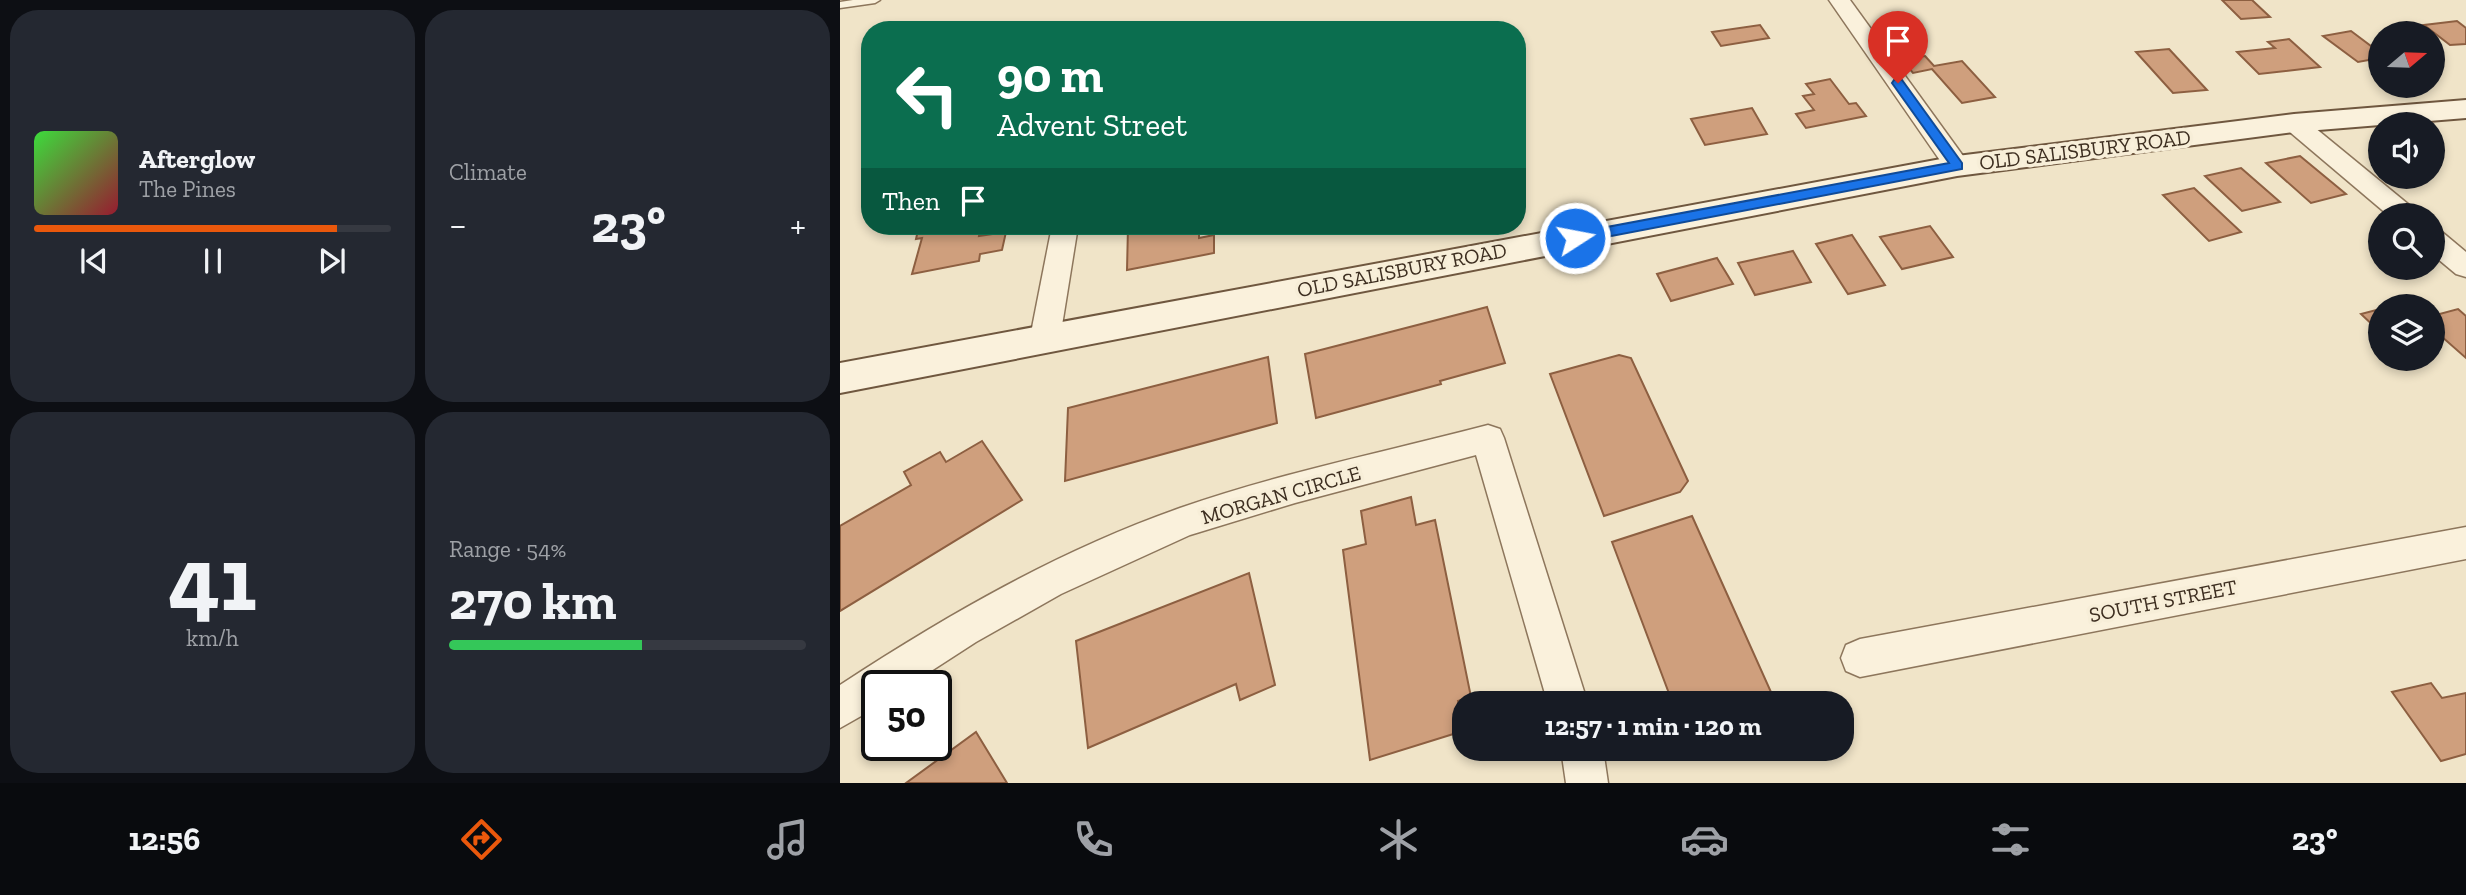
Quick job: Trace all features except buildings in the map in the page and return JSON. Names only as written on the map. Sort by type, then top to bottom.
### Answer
[{"type":"main road","name":"OLD SALISBURY ROAD","points":[[840,378],[1957,166],[2294,122],[2466,109]]},
{"type":"street","points":[[1839,0],[1957,166]]},
{"type":"street","points":[[2294,122],[2391,203]]},
{"type":"street","points":[[1045,338],[1063,235]]},
{"type":"street","points":[[2445,250],[2466,267]]},
{"type":"street","name":"MORGAN CIRCLE","points":[[840,708],[938,643],[1025,592],[1100,555],[1193,519],[1488,438],[1564,691]]},
{"type":"street","name":"SOUTH STREET","points":[[1860,658],[2466,543]]},
{"type":"street","points":[[1584,761],[1587,783]]},
{"type":"lane","points":[[840,5],[875,0]]},
{"type":"route","points":[[1575,238],[1957,166],[1898,83]]}]
